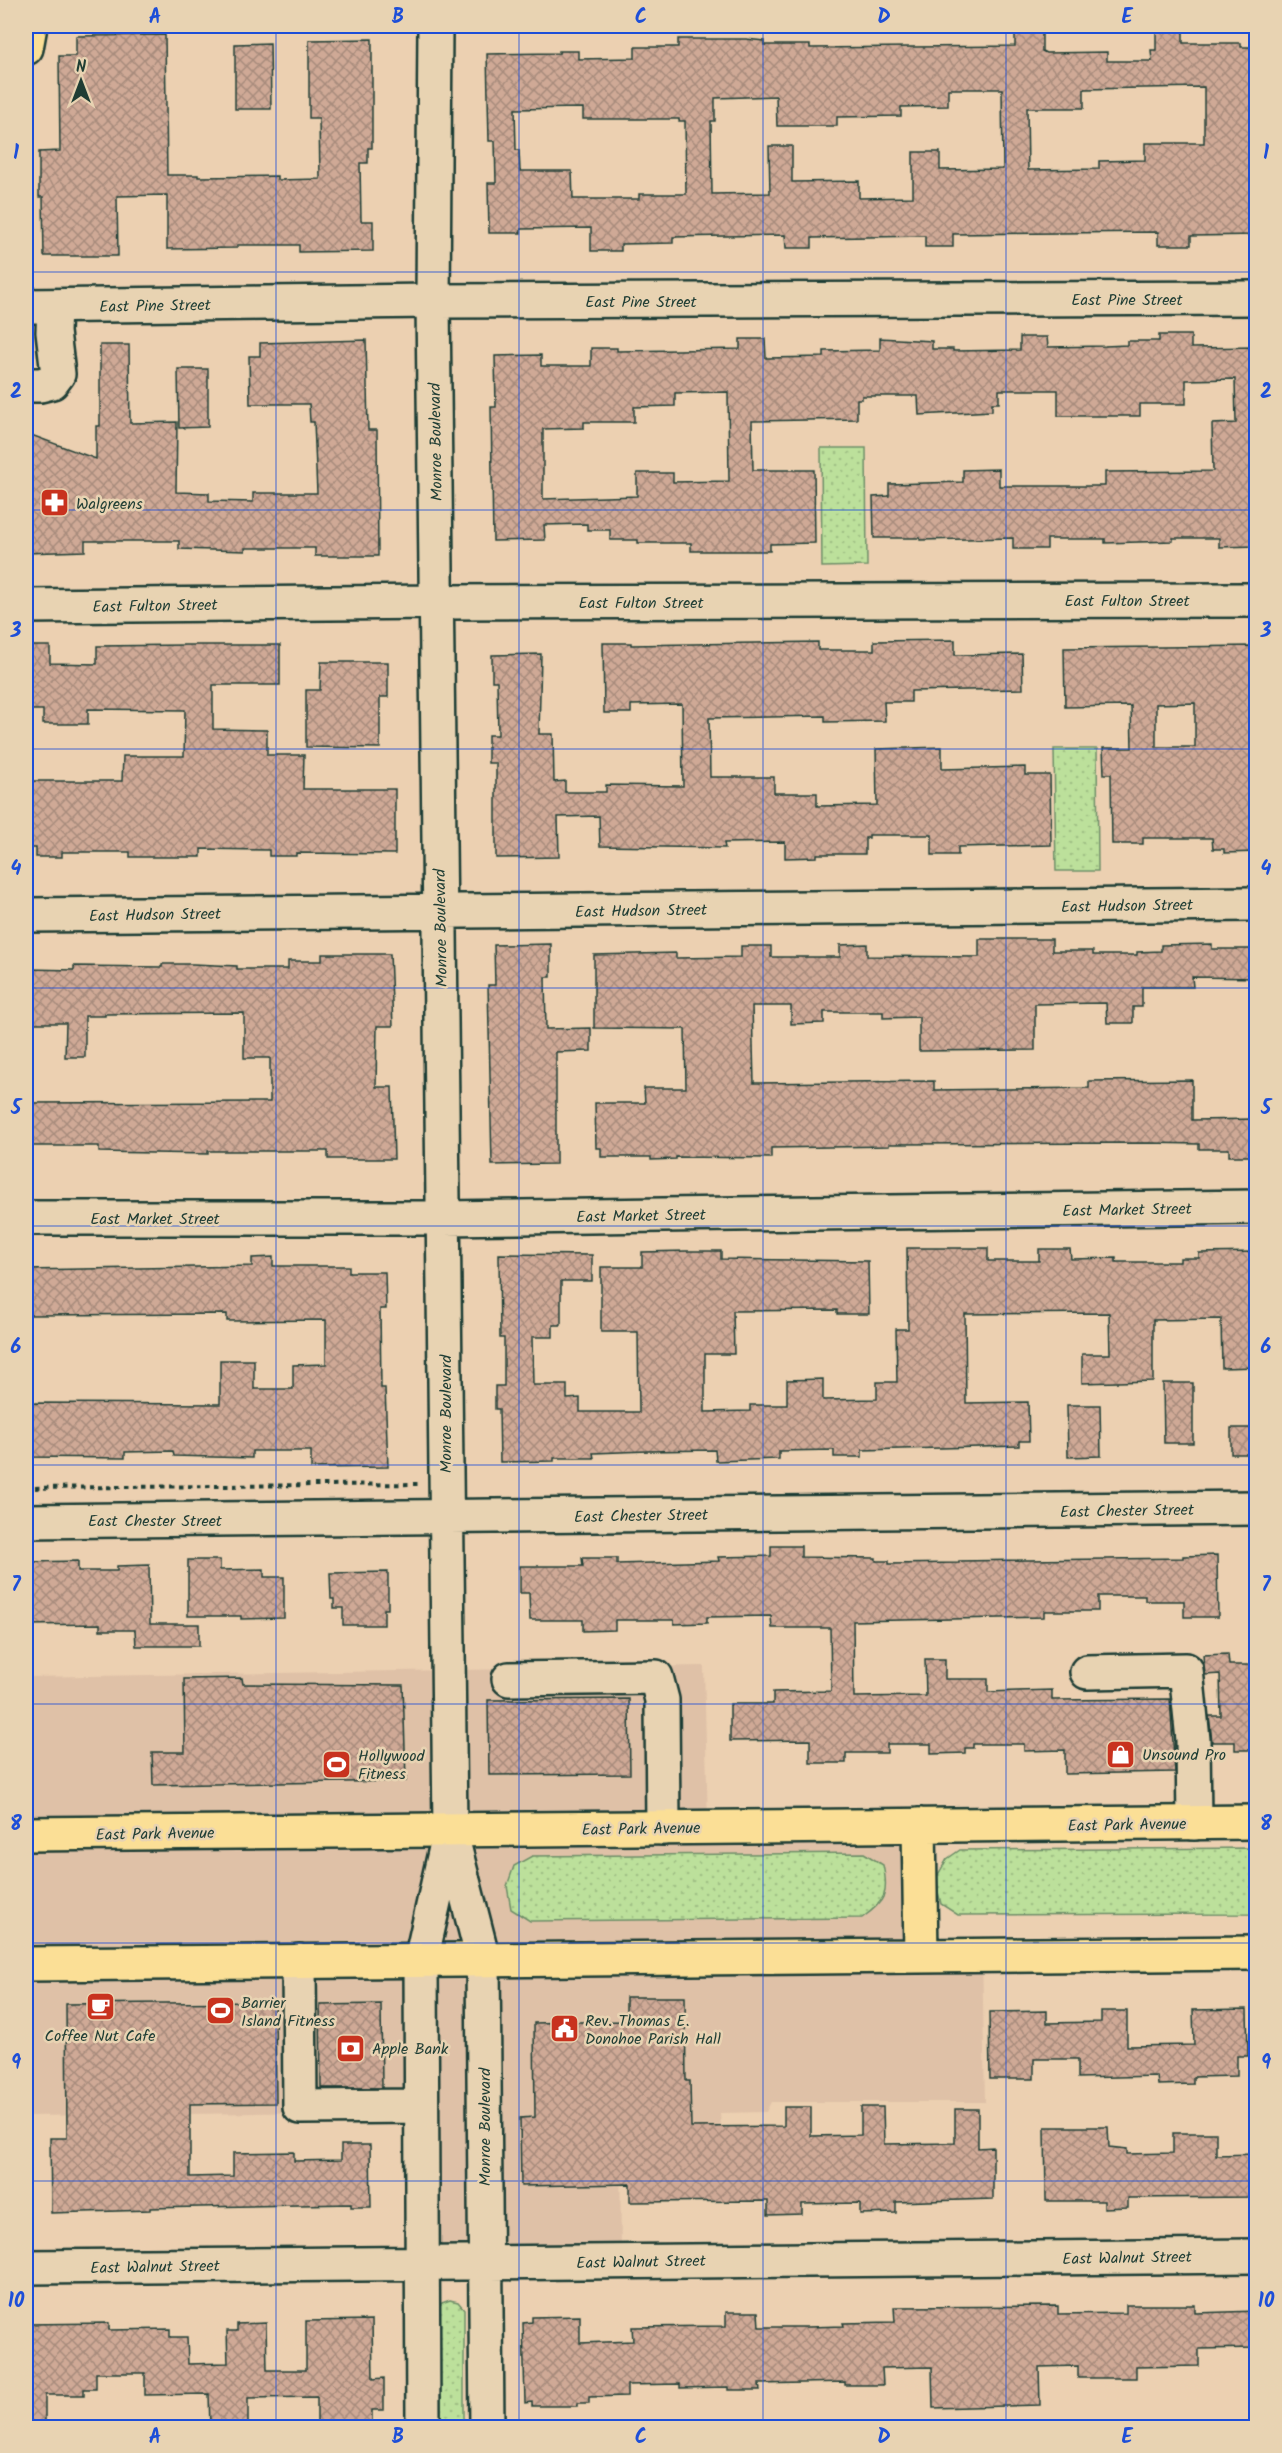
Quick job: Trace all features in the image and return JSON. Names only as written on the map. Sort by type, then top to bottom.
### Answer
[{"type":"main road","points":[[26,48],[30,26]]},
{"type":"main road","name":"East Park Avenue","points":[[26,1834],[1257,1822]]},
{"type":"main road","points":[[919,1826],[921,1956]]},
{"type":"main road","points":[[26,1964],[1257,1953]]},
{"type":"street","name":"Monroe Boulevard","points":[[423,2427],[421,1960],[450,1830],[446,1518],[430,1484],[444,1218],[433,302],[435,26]]},
{"type":"street","name":"East Pine Street","points":[[40,306],[1257,298]]},
{"type":"street","points":[[26,385],[52,382],[58,374],[53,332],[40,306]]},
{"type":"street","name":"East Fulton Street","points":[[26,606],[438,602],[1257,600]]},
{"type":"street","name":"East Hudson Street","points":[[26,915],[1257,904]]},
{"type":"street","name":"East Market Street","points":[[26,1218],[444,1218],[1257,1207]]},
{"type":"street","name":"East Chester Street","points":[[26,1521],[1257,1508]]},
{"type":"street","points":[[1087,1672],[1186,1670],[1193,1740],[1194,1823]]},
{"type":"street","points":[[509,1679],[656,1677],[662,1700],[663,1828]]},
{"type":"street","name":"Monroe Boulevard","points":[[450,1830],[483,1959],[487,2427]]},
{"type":"street","points":[[299,1961],[300,2107],[421,2106]]},
{"type":"street","name":"East Walnut Street","points":[[26,2267],[1257,2256]]},
{"type":"path","points":[[415,1473],[430,1484]]},
{"type":"path","points":[[26,1488],[430,1484]]},
{"type":"path","points":[[412,1518],[430,1484]]},
{"type":"shaded area","points":[[704,1666],[708,1824],[922,1821],[924,1951],[982,1952],[985,2102],[771,2102],[766,2112],[720,2113],[721,2128],[620,2130],[621,2265],[407,2266],[406,2111],[26,2116],[26,1677]]},
{"type":"green space","points":[[821,448],[866,448],[867,566],[822,567]]},
{"type":"green space","points":[[1054,749],[1097,749],[1098,871],[1056,871]]},
{"type":"green space","points":[[1256,1848],[1256,1914],[958,1915],[941,1904],[935,1880],[947,1859],[960,1850]]},
{"type":"green space","points":[[864,1853],[883,1865],[886,1883],[881,1901],[862,1918],[530,1921],[511,1909],[507,1886],[514,1866],[532,1856]]},
{"type":"green space","points":[[450,2300],[458,2302],[464,2309],[464,2427],[437,2427],[436,2310],[442,2303]]},
{"type":"building","points":[[1156,31],[1183,31],[1183,43],[1241,43],[1241,47],[1257,47],[1257,235],[1191,236],[1191,245],[1158,245],[1158,232],[953,234],[953,247],[925,247],[925,236],[812,238],[812,248],[786,248],[785,235],[673,237],[673,243],[621,244],[621,251],[591,251],[591,228],[521,229],[521,233],[489,233],[488,183],[496,183],[495,141],[489,141],[487,54],[578,51],[578,59],[635,58],[635,47],[678,47],[678,39],[746,39],[764,41],[764,45],[810,45],[810,48],[1015,46],[1015,33],[1042,33],[1042,51],[1046,53],[1107,52],[1107,61],[1152,61],[1151,50],[1156,50]],"holes":[[[1204,87],[1204,143],[1145,143],[1145,160],[1099,161],[1099,169],[1028,170],[1027,108],[1084,108],[1084,89]],[[948,89],[1002,89],[1003,169],[940,170],[940,152],[913,152],[913,197],[859,198],[859,181],[792,182],[792,146],[769,146],[770,193],[712,194],[711,121],[715,121],[715,98],[776,96],[777,126],[837,126],[837,117],[901,116],[901,107],[948,106]],[[583,108],[583,119],[679,119],[679,121],[685,121],[686,194],[639,194],[639,199],[573,199],[572,171],[520,171],[519,150],[516,150],[515,109]]]},
{"type":"building","points":[[165,35],[167,175],[277,176],[277,180],[320,179],[319,118],[309,118],[309,40],[372,39],[372,148],[368,148],[368,163],[360,163],[361,221],[373,221],[373,251],[299,252],[299,245],[237,245],[237,248],[167,249],[167,195],[117,196],[118,256],[44,256],[43,197],[39,197],[39,152],[60,151],[59,56],[76,56],[76,36]]},
{"type":"building","points":[[270,43],[271,109],[235,109],[235,44]]},
{"type":"building","points":[[1159,335],[1191,335],[1191,348],[1257,347],[1257,546],[1219,547],[1219,538],[1173,538],[1173,541],[1105,543],[1105,539],[1047,539],[1047,549],[1013,549],[1013,538],[920,540],[920,538],[874,538],[873,497],[889,496],[889,484],[963,482],[963,470],[999,469],[999,486],[1105,486],[1105,472],[1213,471],[1212,424],[1236,423],[1235,379],[1186,380],[1186,404],[1140,404],[1140,416],[1058,416],[1058,390],[999,390],[999,403],[992,403],[992,411],[919,415],[918,396],[862,396],[862,399],[857,399],[857,419],[752,421],[753,470],[814,470],[815,543],[770,544],[770,551],[691,551],[691,543],[638,543],[638,540],[610,540],[610,530],[587,530],[587,524],[544,525],[545,540],[493,541],[491,407],[496,407],[495,356],[541,355],[541,366],[591,366],[591,348],[617,348],[617,351],[740,349],[740,339],[765,339],[766,358],[824,357],[824,351],[880,350],[880,338],[932,341],[932,349],[953,349],[953,351],[1020,350],[1020,337],[1047,337],[1048,347],[1127,345],[1127,341],[1159,341]],"holes":[[[728,392],[729,481],[673,482],[673,473],[637,473],[637,496],[543,499],[543,429],[584,428],[584,422],[634,422],[634,407],[675,406],[675,393]]]},
{"type":"building","points":[[366,340],[368,430],[377,430],[378,556],[315,556],[315,548],[245,548],[245,551],[179,549],[179,541],[85,541],[85,551],[26,553],[26,433],[96,459],[96,426],[100,426],[100,345],[129,345],[130,423],[177,422],[176,492],[209,493],[209,501],[253,502],[253,493],[317,493],[314,422],[310,422],[309,404],[250,404],[249,356],[260,356],[260,343]]},
{"type":"building","points":[[178,369],[208,369],[208,427],[179,428]]},
{"type":"building","points":[[955,640],[955,655],[1022,654],[1023,689],[911,691],[911,702],[884,702],[885,721],[825,722],[825,716],[709,718],[710,777],[774,777],[774,793],[817,793],[817,806],[877,805],[876,749],[942,747],[942,769],[1025,767],[1025,775],[1050,775],[1051,845],[958,847],[958,855],[932,855],[932,835],[869,835],[869,838],[865,838],[865,854],[817,854],[817,857],[785,858],[785,842],[724,843],[725,848],[600,846],[599,816],[558,817],[559,857],[496,858],[496,763],[488,763],[488,735],[498,735],[497,681],[492,681],[492,655],[541,654],[539,734],[553,734],[554,782],[565,781],[565,792],[606,792],[606,785],[683,786],[682,704],[631,705],[631,713],[604,713],[603,643],[631,643],[631,645],[818,642],[818,650],[874,650],[874,641]]},
{"type":"building","points":[[280,645],[280,685],[213,685],[213,729],[267,730],[267,755],[304,755],[303,789],[395,789],[395,854],[296,853],[296,856],[269,856],[269,850],[201,849],[201,857],[130,857],[130,852],[62,852],[62,857],[36,857],[36,848],[26,848],[26,781],[122,781],[123,756],[184,756],[185,710],[88,709],[88,724],[43,724],[43,710],[26,710],[26,646],[50,646],[50,663],[97,664],[97,646]]},
{"type":"building","points":[[1257,646],[1257,852],[1224,853],[1224,849],[1213,849],[1212,838],[1143,838],[1143,844],[1112,844],[1111,774],[1104,774],[1103,748],[1132,748],[1131,706],[1065,707],[1064,648]],"holes":[[[1195,703],[1195,747],[1156,747],[1156,704]]]},
{"type":"building","points":[[321,662],[388,662],[388,697],[380,697],[380,748],[306,747],[306,690],[320,690]]},
{"type":"building","points":[[979,939],[1052,939],[1052,951],[1093,951],[1093,955],[1137,955],[1137,952],[1161,951],[1161,945],[1212,944],[1212,949],[1257,949],[1257,978],[1192,977],[1193,987],[1142,987],[1142,1007],[1133,1007],[1133,1023],[1107,1023],[1106,1003],[1035,1004],[1035,1050],[919,1051],[919,1017],[883,1018],[883,1012],[824,1012],[824,1023],[791,1024],[791,1006],[752,1006],[754,1083],[934,1081],[934,1090],[1089,1088],[1089,1081],[1192,1080],[1192,1120],[1257,1119],[1257,1156],[1229,1156],[1229,1149],[1199,1149],[1199,1144],[1148,1143],[889,1144],[889,1146],[771,1148],[771,1158],[676,1157],[676,1159],[651,1160],[651,1157],[601,1157],[601,1148],[596,1148],[595,1103],[645,1103],[644,1088],[686,1088],[685,1029],[594,1028],[594,955],[676,953],[676,958],[741,957],[741,946],[771,946],[771,957],[840,957],[840,945],[867,944],[867,956],[979,957]]},
{"type":"building","points":[[551,944],[551,977],[545,977],[546,1029],[591,1028],[591,1051],[556,1052],[556,1164],[492,1165],[488,985],[495,985],[494,945]]},
{"type":"building","points":[[322,954],[390,954],[393,1026],[377,1026],[376,1087],[392,1087],[394,1159],[328,1159],[328,1151],[208,1151],[208,1154],[99,1152],[99,1146],[26,1146],[26,1103],[270,1102],[270,1058],[244,1058],[244,1013],[85,1016],[85,1057],[65,1057],[66,1023],[28,1023],[28,969],[74,970],[74,966],[162,967],[162,964],[193,964],[237,966],[237,969],[288,969],[288,961],[322,961]]},
{"type":"building","points":[[907,1248],[988,1248],[988,1261],[1039,1261],[1039,1249],[1070,1249],[1071,1259],[1116,1258],[1116,1262],[1180,1262],[1180,1258],[1199,1258],[1199,1253],[1257,1252],[1257,1367],[1222,1368],[1221,1319],[1153,1320],[1153,1381],[1082,1383],[1082,1354],[1110,1354],[1109,1313],[965,1314],[966,1403],[1028,1402],[1029,1441],[1019,1441],[1019,1446],[862,1450],[862,1457],[834,1457],[834,1450],[779,1451],[779,1459],[716,1461],[715,1450],[648,1451],[593,1453],[594,1458],[554,1458],[554,1461],[500,1462],[499,1409],[495,1409],[495,1386],[504,1386],[504,1338],[500,1338],[499,1254],[592,1255],[592,1281],[561,1281],[561,1325],[553,1325],[553,1337],[532,1337],[533,1385],[567,1385],[567,1399],[580,1398],[580,1412],[639,1412],[638,1332],[601,1332],[601,1267],[642,1267],[642,1252],[721,1251],[721,1259],[868,1261],[869,1314],[837,1314],[837,1310],[733,1311],[734,1354],[705,1354],[705,1412],[750,1411],[750,1405],[787,1405],[787,1380],[823,1379],[823,1400],[877,1399],[877,1382],[897,1382],[896,1329],[908,1329]]},
{"type":"building","points":[[273,1257],[273,1266],[349,1266],[349,1272],[385,1272],[386,1309],[380,1309],[381,1388],[385,1388],[388,1467],[311,1468],[311,1451],[252,1451],[252,1458],[174,1456],[173,1451],[125,1452],[125,1458],[26,1457],[26,1403],[220,1404],[220,1360],[254,1360],[254,1389],[293,1389],[293,1365],[326,1364],[326,1320],[227,1321],[227,1314],[26,1315],[26,1270],[252,1266],[252,1258]]},
{"type":"building","points":[[1163,1383],[1193,1383],[1193,1443],[1164,1443]]},
{"type":"building","points":[[1067,1405],[1100,1405],[1101,1456],[1068,1457]]},
{"type":"building","points":[[1231,1428],[1257,1428],[1257,1454],[1231,1454]]},
{"type":"building","points":[[771,1546],[801,1546],[801,1557],[876,1558],[876,1561],[889,1561],[889,1564],[1183,1558],[1183,1556],[1217,1555],[1218,1617],[1184,1617],[1184,1601],[1145,1601],[1145,1596],[1098,1596],[1098,1611],[1044,1611],[1044,1617],[853,1621],[854,1697],[926,1696],[925,1659],[945,1659],[945,1679],[988,1679],[988,1692],[1052,1690],[1052,1700],[1170,1699],[1175,1772],[1065,1774],[1065,1750],[1024,1751],[1024,1744],[973,1744],[973,1748],[965,1748],[965,1753],[931,1754],[931,1744],[887,1744],[887,1753],[846,1753],[846,1763],[810,1763],[810,1740],[730,1741],[730,1704],[773,1704],[773,1692],[831,1691],[830,1628],[772,1628],[771,1616],[707,1617],[707,1623],[674,1624],[674,1620],[615,1620],[615,1630],[583,1631],[583,1620],[530,1620],[529,1593],[520,1593],[520,1566],[583,1566],[582,1558],[617,1558],[617,1564],[719,1561],[718,1557],[771,1556]]},
{"type":"building","points":[[188,1560],[220,1560],[220,1570],[264,1569],[264,1577],[284,1577],[284,1618],[241,1619],[241,1616],[188,1616]]},
{"type":"building","points":[[78,1561],[78,1571],[117,1571],[117,1566],[149,1565],[150,1624],[199,1624],[199,1646],[136,1646],[135,1630],[100,1630],[100,1624],[26,1625],[26,1562]]},
{"type":"building","points":[[388,1572],[388,1609],[384,1609],[384,1625],[343,1625],[343,1608],[334,1608],[334,1599],[331,1599],[330,1573]]},
{"type":"building","points":[[1228,1654],[1229,1665],[1257,1665],[1257,1750],[1235,1750],[1235,1742],[1212,1742],[1209,1716],[1221,1716],[1220,1674],[1205,1675],[1203,1655]]},
{"type":"building","points":[[242,1678],[243,1684],[403,1685],[406,1781],[153,1785],[152,1752],[185,1752],[184,1679]]},
{"type":"building","points":[[629,1699],[630,1774],[489,1775],[488,1700]]},
{"type":"building","points":[[626,1997],[685,1997],[686,2081],[690,2081],[691,2127],[784,2126],[784,2107],[811,2107],[811,2136],[861,2135],[861,2107],[883,2107],[884,2144],[955,2143],[955,2109],[978,2109],[978,2148],[993,2147],[993,2199],[896,2202],[896,2213],[860,2214],[860,2203],[802,2204],[802,2214],[768,2215],[768,2201],[630,2202],[630,2184],[521,2186],[520,2118],[535,2117],[534,2023],[626,2021]]},
{"type":"building","points":[[275,2002],[276,2103],[190,2104],[190,2177],[233,2176],[233,2153],[294,2152],[294,2161],[341,2160],[341,2145],[370,2145],[371,2207],[351,2207],[351,2204],[150,2208],[150,2210],[51,2213],[50,2138],[67,2138],[66,2004]]},
{"type":"building","name":"Apple Bank","points":[[381,2004],[382,2088],[321,2088],[320,2005]]},
{"type":"building","points":[[1247,2009],[1248,2056],[1237,2056],[1237,2076],[1193,2077],[1193,2084],[1158,2085],[1157,2076],[1078,2078],[1078,2059],[1034,2059],[1034,2079],[990,2079],[989,2012],[1047,2011],[1047,2023],[1101,2022],[1101,2011],[1127,2011],[1127,2046],[1194,2045],[1193,2010]]},
{"type":"building","points":[[1045,2127],[1108,2127],[1109,2147],[1127,2149],[1127,2154],[1173,2153],[1173,2133],[1216,2133],[1216,2155],[1257,2154],[1257,2197],[1128,2198],[1128,2207],[1104,2208],[1104,2201],[1046,2201]]},
{"type":"building","points":[[1126,2305],[1195,2305],[1195,2313],[1257,2311],[1257,2348],[1199,2349],[1199,2366],[1136,2367],[1136,2378],[1078,2378],[1078,2366],[1039,2367],[1040,2405],[933,2408],[932,2367],[882,2368],[883,2385],[845,2385],[845,2382],[759,2384],[760,2390],[728,2390],[728,2387],[680,2388],[680,2384],[627,2385],[627,2396],[589,2397],[589,2403],[578,2403],[578,2406],[532,2406],[532,2402],[525,2403],[523,2323],[532,2322],[532,2317],[580,2316],[580,2343],[633,2341],[632,2327],[726,2326],[726,2312],[758,2312],[759,2327],[808,2327],[844,2326],[843,2323],[895,2322],[894,2307],[1058,2306],[1058,2314],[1126,2313]]},
{"type":"building","points":[[372,2320],[373,2379],[384,2378],[384,2410],[372,2410],[372,2427],[317,2427],[317,2397],[248,2398],[248,2427],[210,2427],[209,2394],[145,2395],[145,2373],[96,2373],[96,2389],[84,2389],[84,2395],[45,2395],[45,2427],[26,2427],[26,2324],[109,2323],[109,2330],[170,2329],[170,2337],[187,2337],[188,2364],[228,2363],[227,2331],[237,2331],[237,2324],[266,2323],[267,2370],[306,2370],[306,2321]]},
{"type":"place","name":"Walgreens","points":[[55,503]]},
{"type":"place","name":"Unsound Pro","points":[[1121,1754]]},
{"type":"place","name":"Hollywood Fitness","points":[[337,1764]]},
{"type":"place","name":"Coffee Nut Cafe","points":[[100,2007]]},
{"type":"place","name":"Barrier Island Fitness","points":[[220,2011]]},
{"type":"place","name":"Rev. Thomas E. Donohoe Parish Hall","points":[[564,2029]]},
{"type":"place","name":"Apple Bank","points":[[351,2048]]}]
